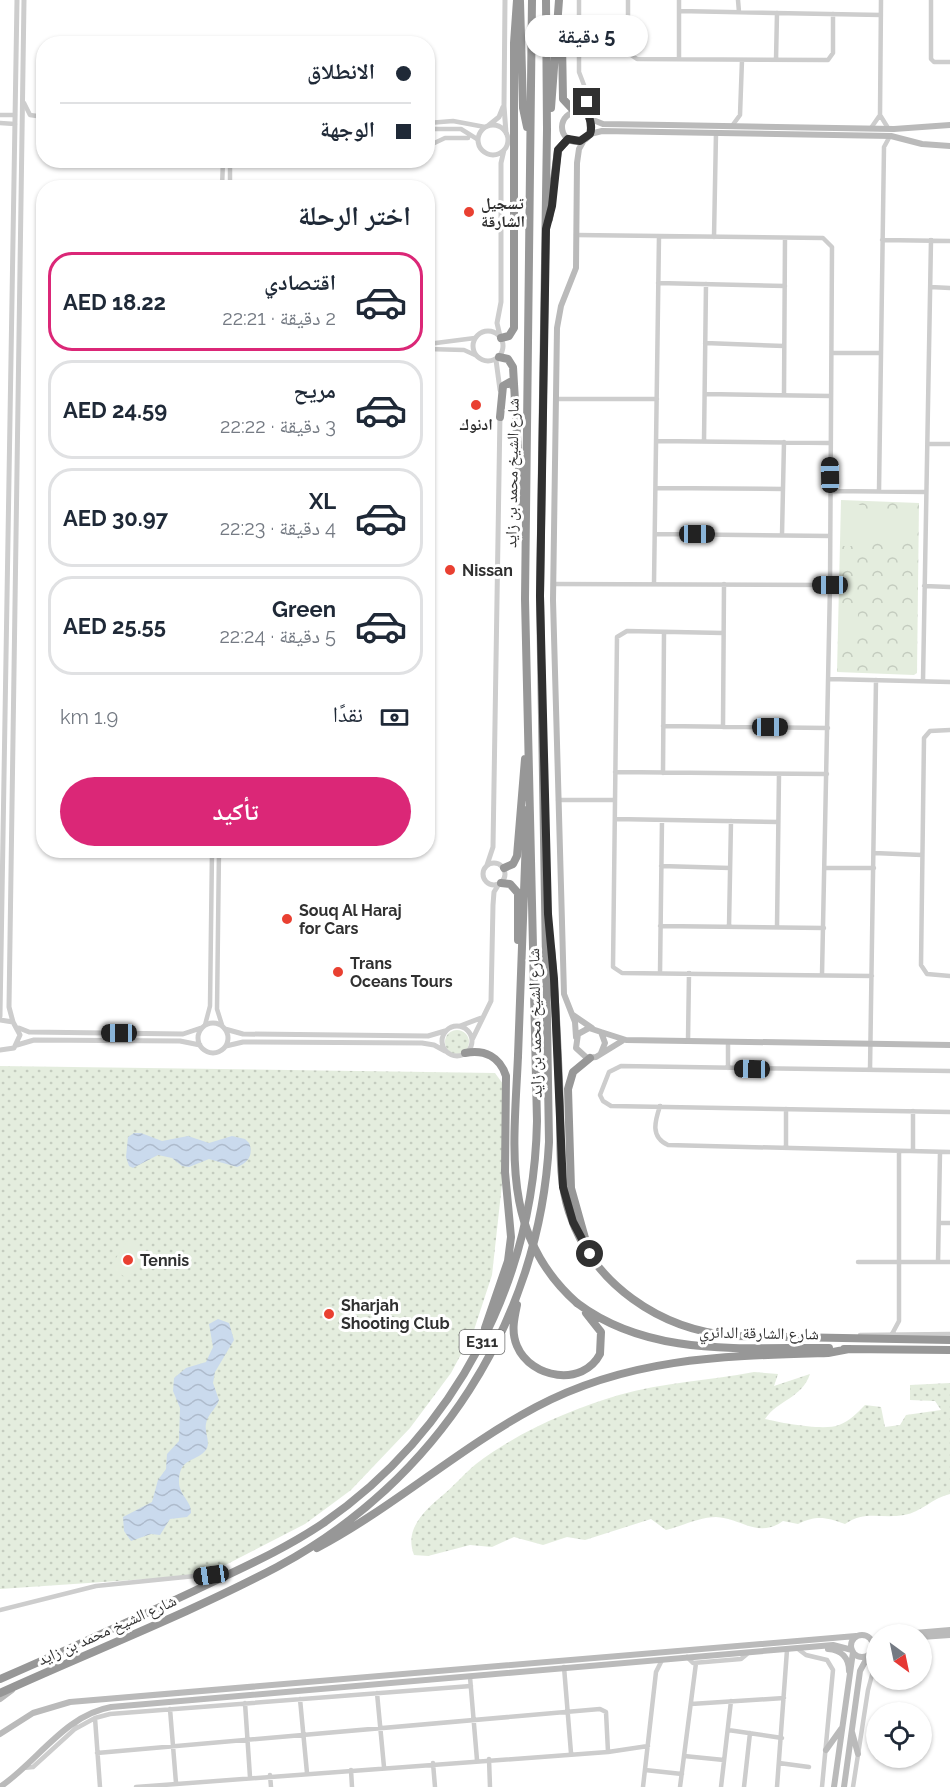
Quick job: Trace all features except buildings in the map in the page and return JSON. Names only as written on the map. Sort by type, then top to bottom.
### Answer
[{"type":"highway","points":[[519,0],[523,108],[529,129]]},
{"type":"highway","points":[[500,337],[509,336],[514,327],[514,43],[519,0]]},
{"type":"highway","name":"شارع الشيخ محمد بن زايد","points":[[0,1679],[233,1572],[305,1535],[368,1489],[409,1448],[434,1418],[477,1354],[514,1266],[529,1214],[534,1178],[537,1078],[527,749],[525,533],[532,0]]},
{"type":"highway","name":"شارع الشيخ محمد بن زايد","points":[[0,1693],[278,1566],[356,1514],[424,1450],[459,1406],[479,1374],[522,1285],[538,1233],[547,1179],[549,1120],[548,914],[540,596],[547,130],[546,0]]},
{"type":"highway","points":[[559,0],[563,99],[568,107],[577,113]]},
{"type":"highway","points":[[547,130],[559,17]]},
{"type":"highway","points":[[546,229],[552,206],[558,150],[570,140]]},
{"type":"highway","points":[[498,358],[508,359],[512,364],[516,447],[525,533]]},
{"type":"highway","points":[[500,417],[503,386],[507,382],[513,386]]},
{"type":"highway","points":[[503,867],[513,864],[518,856],[521,785],[527,749]]},
{"type":"highway","points":[[522,1285],[514,1320],[515,1340],[524,1358],[544,1372],[562,1375],[579,1372],[594,1363],[600,1354],[601,1332],[543,1265],[529,1237],[519,1205],[514,1151],[522,975],[525,831],[530,800]]},
{"type":"highway","points":[[500,884],[510,884],[518,893],[519,959],[522,975]]},
{"type":"highway","points":[[548,914],[554,979],[563,1187],[577,1233],[605,1273]]},
{"type":"highway","points":[[465,1053],[480,1052],[494,1057],[504,1069],[507,1084],[505,1158],[512,1224],[510,1249],[477,1354]]},
{"type":"highway","points":[[590,1058],[576,1068],[568,1083],[570,1177],[578,1221],[605,1273]]},
{"type":"highway","name":"شارع الشارقة الدائري","points":[[605,1273],[626,1294],[650,1311],[690,1329],[734,1336],[950,1340]]},
{"type":"highway","name":"شارع الشارقة الدائري","points":[[577,1303],[618,1328],[665,1343],[950,1350]]},
{"type":"highway","points":[[278,1566],[346,1531],[521,1416],[583,1386],[633,1370],[684,1360],[828,1353],[849,1349]]},
{"type":"main road","points":[[577,162],[575,147],[563,132],[563,123],[567,116],[577,113],[603,124],[888,129],[950,124]]},
{"type":"main road","points":[[588,117],[591,124],[587,137],[579,149],[577,162],[574,276],[557,322],[553,582],[564,994],[571,1012],[578,1051],[590,1058],[626,1040]]},
{"type":"main road","points":[[654,132],[654,128],[668,125]]},
{"type":"main road","points":[[570,140],[602,131],[875,135],[891,136],[922,144],[950,146]]},
{"type":"main road","points":[[571,1012],[593,1028],[626,1040],[950,1045]]},
{"type":"main road","points":[[576,1037],[581,1031],[593,1028]]},
{"type":"main road","points":[[601,1032],[605,1042],[601,1053]]},
{"type":"main road","points":[[932,1632],[950,1630]]},
{"type":"main road","points":[[0,1734],[33,1713],[70,1702],[866,1635]]},
{"type":"main road","points":[[932,1636],[950,1635]]},
{"type":"main road","points":[[834,1787],[853,1651],[851,1643],[856,1636]]},
{"type":"main road","points":[[2,1787],[77,1720],[111,1707],[833,1645],[853,1651],[860,1657],[866,1654]]},
{"type":"main road","points":[[807,1648],[834,1649],[842,1653],[848,1663],[849,1684]]},
{"type":"main road","points":[[844,1787],[860,1671],[866,1660]]},
{"type":"main road","points":[[0,1699],[18,1685]]},
{"type":"main road","points":[[271,1693],[272,1701]]},
{"type":"main road","points":[[826,1750],[843,1726]]},
{"type":"main road","points":[[852,1732],[861,1733]]},
{"type":"main road","points":[[852,1732],[858,1754]]},
{"type":"street","points":[[13,1022],[9,1007],[17,0]]},
{"type":"street","points":[[24,0],[0,1018],[33,1032],[183,1034],[213,1023],[243,1034],[428,1036],[483,1017]]},
{"type":"street","points":[[497,377],[498,358],[503,345],[498,319],[501,296],[501,169],[504,150],[508,142],[504,106],[505,0]]},
{"type":"street","points":[[579,0],[579,72],[587,102],[588,117]]},
{"type":"street","points":[[628,0],[628,50],[630,56],[637,59],[830,58],[833,14]]},
{"type":"street","points":[[679,0],[679,58]]},
{"type":"street","points":[[738,0],[738,12]]},
{"type":"street","points":[[881,0],[880,115],[888,129]]},
{"type":"street","points":[[931,0],[931,59],[934,62],[950,62]]},
{"type":"street","points":[[679,11],[881,15]]},
{"type":"street","points":[[776,60],[777,13]]},
{"type":"street","points":[[732,126],[740,115],[742,60]]},
{"type":"street","points":[[22,98],[28,114],[36,116]]},
{"type":"street","points":[[577,113],[587,102]]},
{"type":"street","points":[[477,139],[487,126],[499,117],[504,106]]},
{"type":"street","points":[[0,115],[15,115]]},
{"type":"street","points":[[740,115],[749,127]]},
{"type":"street","points":[[871,128],[880,115]]},
{"type":"street","points":[[435,124],[447,122],[499,126],[506,133]]},
{"type":"street","points":[[0,123],[15,124]]},
{"type":"street","points":[[435,126],[465,130],[477,139],[481,149],[490,155],[501,169]]},
{"type":"street","points":[[714,237],[716,133]]},
{"type":"street","points":[[875,135],[884,147]]},
{"type":"street","points":[[879,491],[884,147],[891,136]]},
{"type":"street","points":[[435,142],[445,138],[468,138]]},
{"type":"street","points":[[490,155],[504,150]]},
{"type":"street","points":[[576,235],[823,238],[831,244],[829,679],[822,975]]},
{"type":"street","points":[[654,583],[659,236]]},
{"type":"street","points":[[784,395],[785,238]]},
{"type":"street","points":[[882,240],[950,241]]},
{"type":"street","points":[[923,681],[931,240]]},
{"type":"street","points":[[658,283],[785,286]]},
{"type":"street","points":[[704,441],[706,284]]},
{"type":"street","points":[[930,287],[950,288]]},
{"type":"street","points":[[435,346],[475,338],[498,319]]},
{"type":"street","points":[[484,332],[493,332],[500,337]]},
{"type":"street","points":[[475,338],[473,346],[475,355]]},
{"type":"street","points":[[705,343],[784,346]]},
{"type":"street","points":[[435,348],[464,350],[475,355],[497,377],[500,385],[494,847],[483,875],[493,905]]},
{"type":"street","points":[[832,353],[881,353]]},
{"type":"street","points":[[481,360],[498,358]]},
{"type":"street","points":[[705,394],[831,396]]},
{"type":"street","points":[[556,397],[657,399]]},
{"type":"street","points":[[656,441],[830,443]]},
{"type":"street","points":[[782,535],[784,442]]},
{"type":"street","points":[[928,444],[950,444]]},
{"type":"street","points":[[656,488],[783,489]]},
{"type":"street","points":[[831,491],[926,492]]},
{"type":"street","points":[[655,534],[830,536]]},
{"type":"street","points":[[553,582],[830,585]]},
{"type":"street","points":[[723,727],[724,584]]},
{"type":"street","points":[[924,586],[950,587]]},
{"type":"street","points":[[723,633],[627,631],[617,637],[612,965],[621,973],[872,976]]},
{"type":"street","points":[[663,772],[664,632]]},
{"type":"street","points":[[829,679],[950,682]]},
{"type":"street","points":[[870,1070],[876,680]]},
{"type":"street","points":[[663,726],[828,728]]},
{"type":"street","points":[[950,730],[930,731],[924,738],[921,968],[930,975],[950,976]]},
{"type":"street","points":[[615,772],[827,774]]},
{"type":"street","points":[[777,927],[779,774]]},
{"type":"street","points":[[558,800],[615,800]]},
{"type":"street","points":[[615,819],[778,822]]},
{"type":"street","points":[[660,973],[662,820]]},
{"type":"street","points":[[729,927],[731,821]]},
{"type":"street","points":[[0,1050],[10,1050],[29,1040],[45,1040],[180,1041],[200,1045],[210,1053],[219,1052],[226,1046],[243,1042],[422,1043],[434,1045],[456,1056],[465,1053],[492,997],[494,892],[506,876],[494,847]]},
{"type":"street","points":[[874,853],[922,855]]},
{"type":"street","points":[[200,1045],[198,1038],[210,1006],[212,858]]},
{"type":"street","points":[[219,858],[217,1013],[228,1037],[226,1046]]},
{"type":"street","points":[[487,865],[495,862],[503,867]]},
{"type":"street","points":[[662,866],[730,868]]},
{"type":"street","points":[[825,868],[874,868]]},
{"type":"street","points":[[486,882],[492,885],[500,884]]},
{"type":"street","points":[[660,926],[824,928]]},
{"type":"street","points":[[688,1041],[689,974]]},
{"type":"street","points":[[460,1026],[468,1031],[472,1040]]},
{"type":"street","points":[[17,1045],[20,1035],[19,1028]]},
{"type":"street","points":[[444,1031],[441,1039],[445,1051]]},
{"type":"street","points":[[728,1042],[728,1068]]},
{"type":"street","points":[[950,1071],[626,1066],[608,1076],[600,1095],[608,1105],[950,1112]]},
{"type":"street","points":[[660,1106],[655,1132],[660,1140],[668,1145],[950,1152]]},
{"type":"street","points":[[786,1109],[786,1148]]},
{"type":"street","points":[[913,1111],[913,1152]]},
{"type":"street","points":[[892,1334],[899,1321],[899,1151]]},
{"type":"street","points":[[938,1262],[940,1152]]},
{"type":"street","points":[[939,1223],[950,1223]]},
{"type":"street","points":[[858,1262],[950,1262]]},
{"type":"street","points":[[899,1321],[907,1333]]},
{"type":"street","points":[[837,1338],[907,1333],[950,1334]]},
{"type":"street","points":[[0,1610],[96,1586],[233,1572]]},
{"type":"street","points":[[798,1649],[806,1655],[827,1660],[833,1667],[822,1787]]},
{"type":"street","points":[[777,1787],[787,1650]]},
{"type":"street","points":[[687,1657],[696,1663],[742,1659],[747,1654]]},
{"type":"street","points":[[644,1787],[656,1672],[664,1658]]},
{"type":"street","points":[[646,1660],[656,1672]]},
{"type":"street","points":[[680,1787],[696,1663]]},
{"type":"street","points":[[564,1667],[571,1753]]},
{"type":"street","points":[[470,1677],[477,1760]]},
{"type":"street","points":[[23,1768],[33,1767],[75,1730],[95,1718],[170,1709],[471,1686]]},
{"type":"street","points":[[853,1787],[870,1690]]},
{"type":"street","points":[[376,1693],[384,1767]]},
{"type":"street","points":[[691,1704],[784,1698]]},
{"type":"street","points":[[300,1699],[307,1773]]},
{"type":"street","points":[[721,1787],[731,1701]]},
{"type":"street","points":[[245,1703],[250,1777]]},
{"type":"street","points":[[170,1709],[176,1783]]},
{"type":"street","points":[[97,1753],[600,1709],[605,1711],[608,1752]]},
{"type":"street","points":[[95,1718],[100,1787]]},
{"type":"street","points":[[75,1730],[77,1720]]},
{"type":"street","points":[[728,1730],[782,1738]]},
{"type":"street","points":[[744,1787],[750,1733]]},
{"type":"street","points":[[136,1787],[270,1775],[608,1752],[648,1746]]},
{"type":"street","points":[[684,1755],[724,1760]]},
{"type":"street","points":[[489,1759],[490,1787]]},
{"type":"street","points":[[433,1763],[435,1787]]},
{"type":"street","points":[[780,1763],[809,1767]]},
{"type":"street","points":[[351,1770],[352,1787]]},
{"type":"street","points":[[645,1770],[682,1774]]},
{"type":"street","points":[[270,1775],[271,1787]]},
{"type":"street","points":[[218,1779],[219,1787]]},
{"type":"green space","points":[[841,500],[919,503],[917,673],[914,675],[837,672]]},
{"type":"green space","points":[[842,505],[865,505],[865,510],[914,510],[914,542],[865,542],[865,533],[863,533],[863,546],[842,546]]},
{"type":"green space","points":[[841,612],[858,612],[857,642],[841,642]]},
{"type":"green space","points":[[457,1030],[466,1033],[469,1042],[466,1051],[457,1054],[448,1051],[445,1042],[448,1033]]},
{"type":"green space","points":[[0,1066],[495,1073],[503,1084],[502,1184],[492,1275],[474,1330],[451,1373],[410,1428],[351,1490],[305,1524],[206,1575],[0,1589]]},
{"type":"green space","name":"Tennis","points":[[128,1240],[146,1252],[128,1279],[110,1267]]},
{"type":"green space","points":[[754,1372],[778,1374],[774,1386],[810,1374],[796,1394],[776,1407],[765,1419],[813,1427],[839,1425],[850,1419],[865,1405],[881,1407],[885,1427],[900,1425],[906,1415],[941,1410],[935,1401],[910,1400],[910,1385],[950,1383],[950,1494],[904,1515],[859,1517],[845,1524],[816,1518],[798,1524],[783,1521],[774,1526],[757,1528],[725,1518],[710,1517],[666,1530],[651,1519],[585,1540],[567,1537],[543,1545],[514,1537],[492,1547],[470,1545],[428,1556],[414,1555],[412,1537],[414,1529],[429,1507],[476,1464],[526,1432],[582,1407],[619,1395],[652,1387]]},
{"type":"water","points":[[134,1133],[141,1133],[162,1141],[188,1136],[209,1143],[232,1136],[245,1139],[249,1143],[250,1154],[247,1161],[237,1167],[209,1159],[189,1167],[182,1166],[172,1158],[158,1155],[133,1168],[129,1166],[126,1157],[128,1137]]},
{"type":"water","points":[[218,1319],[229,1323],[234,1340],[215,1372],[213,1383],[219,1400],[207,1421],[207,1448],[201,1455],[185,1464],[180,1473],[179,1485],[191,1513],[187,1517],[170,1519],[160,1535],[151,1534],[131,1541],[124,1531],[123,1517],[152,1502],[158,1480],[166,1469],[167,1454],[179,1441],[180,1408],[173,1391],[174,1378],[186,1368],[206,1362],[213,1347],[209,1324]]},
{"type":"place","name":"تسجيل الشارقة","points":[[469,212]]},
{"type":"place","name":"ادنوك","points":[[476,405]]},
{"type":"place","name":"Nissan","points":[[450,570]]},
{"type":"place","name":"Souq Al Haraj for Cars","points":[[287,919]]},
{"type":"place","name":"Trans Oceans Tours","points":[[338,972]]},
{"type":"place","name":"Tennis","points":[[128,1260]]},
{"type":"place","name":"Sharjah Shooting Club","points":[[329,1314]]},
{"type":"route","points":[[587,102],[591,124],[590,134],[584,140],[576,142],[568,139],[561,144],[558,150],[554,194],[546,229],[540,596],[548,914],[555,984],[562,1175],[568,1211],[577,1233],[590,1254]]}]
